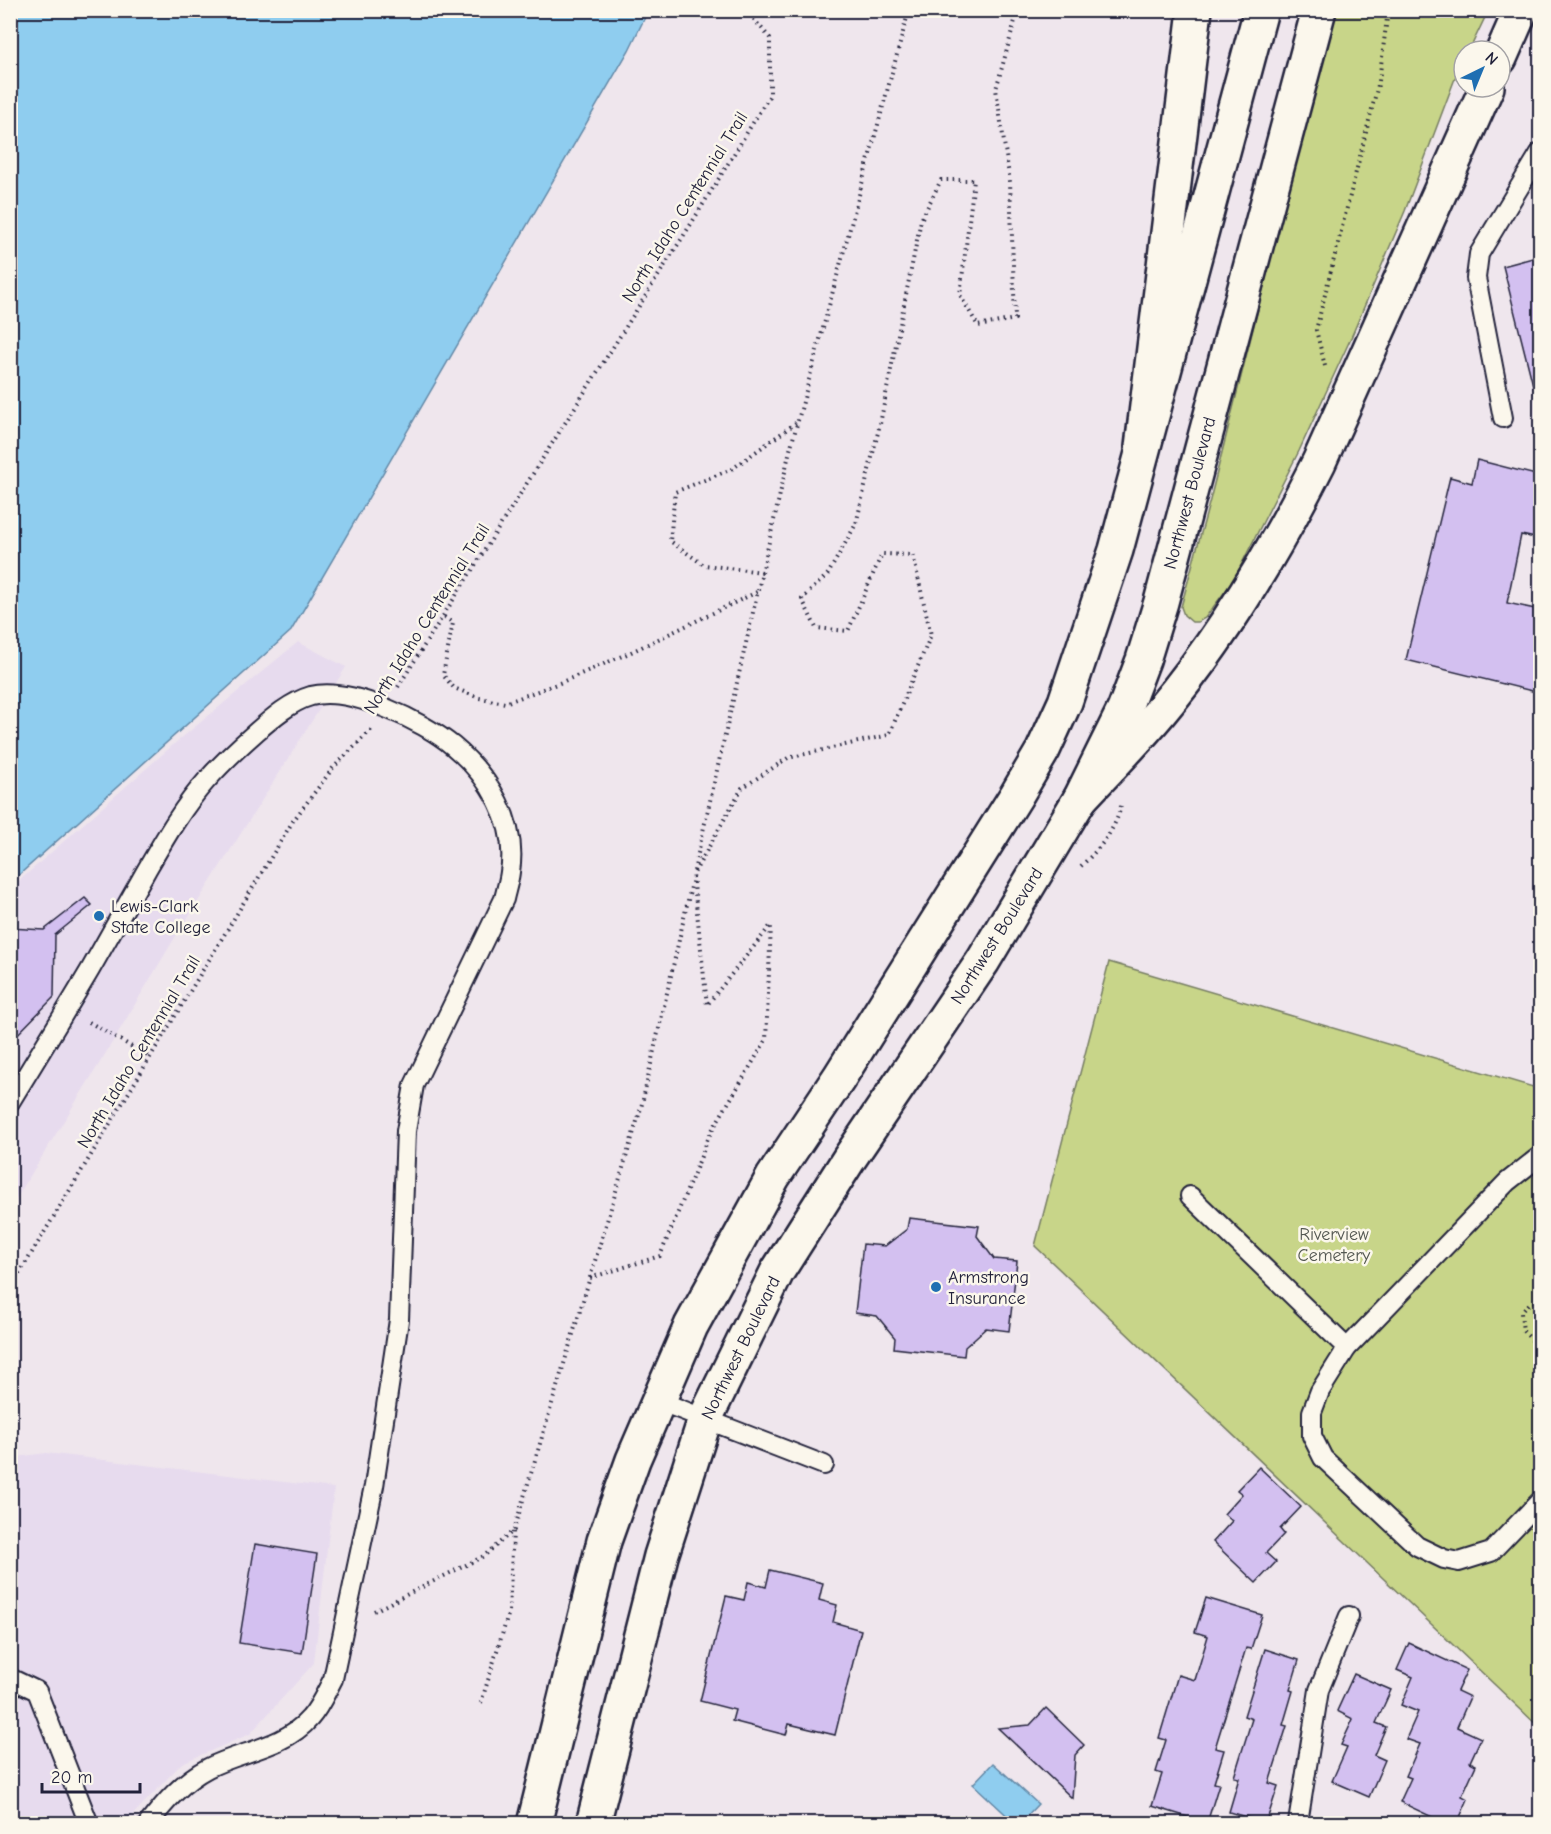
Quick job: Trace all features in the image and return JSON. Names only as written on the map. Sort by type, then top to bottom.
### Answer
[{"type":"main road","points":[[1142,447],[1195,10]]},
{"type":"main road","points":[[534,1824],[604,1541],[633,1460],[691,1326],[773,1177],[852,1058],[1043,750],[1065,702],[1116,550],[1261,10]]},
{"type":"main road","name":"Northwest Boulevard","points":[[592,1824],[660,1556],[705,1419],[777,1272],[849,1159],[984,961],[1080,799],[1124,710],[1161,602],[1319,10]]},
{"type":"main road","points":[[1508,39],[1521,10]]},
{"type":"main road","points":[[1080,799],[1161,712],[1251,588],[1291,519],[1319,462],[1482,99]]},
{"type":"lane","points":[[1503,418],[1476,278],[1479,254],[1540,153]]},
{"type":"lane","points":[[10,1102],[67,1009],[174,822],[206,781],[270,720],[293,704],[312,696],[342,695],[412,718],[437,733],[463,754],[487,783],[502,809],[511,844],[511,871],[504,899],[414,1085],[406,1131],[399,1320],[374,1486],[333,1679],[322,1701],[310,1718],[297,1730],[271,1745],[232,1757],[206,1769],[165,1801],[148,1824]]},
{"type":"lane","points":[[1540,1156],[1507,1182],[1347,1348],[1320,1391],[1311,1412],[1312,1436],[1323,1458],[1417,1545],[1444,1559],[1459,1562],[1491,1552],[1540,1501]]},
{"type":"lane","points":[[1190,1196],[1347,1348]]},
{"type":"lane","points":[[659,1401],[824,1465]]},
{"type":"lane","points":[[1304,1824],[1298,1823],[1319,1690],[1348,1616]]},
{"type":"lane","points":[[10,1678],[37,1691],[89,1824]]},
{"type":"path","name":"North Idaho Centennial Trail","points":[[10,1289],[293,820],[333,768],[375,726],[770,95],[770,38],[746,10]]},
{"type":"path","points":[[481,1702],[509,1612],[513,1530],[641,1108],[798,422],[909,10]]},
{"type":"path","points":[[590,1278],[660,1256],[711,1132],[766,1040],[771,925],[707,1005],[693,876],[742,788],[788,758],[889,735],[932,635],[913,555],[882,554],[848,631],[816,628],[802,599],[828,574],[856,524],[880,424],[921,220],[941,180],[974,180],[960,296],[978,326],[1015,319],[1010,182],[996,89],[1018,10]]},
{"type":"path","points":[[762,572],[704,566],[670,541],[675,492],[732,469],[798,422]]},
{"type":"path","points":[[444,617],[453,623],[442,675],[454,688],[479,698],[505,703],[562,682],[629,653],[758,592]]},
{"type":"path","points":[[110,1034],[151,1058]]},
{"type":"path","points":[[1540,1302],[1531,1302],[1521,1313],[1523,1331],[1534,1342],[1540,1342]]},
{"type":"path","points":[[343,1627],[483,1556],[513,1530]]},
{"type":"shaded area","name":"Lewis-Clark State College","points":[[298,642],[346,667],[171,944],[11,1207],[11,888],[173,745]]},
{"type":"shaded area","points":[[46,1453],[334,1488],[314,1663],[250,1734],[182,1763],[125,1823],[11,1823],[10,1458]]},
{"type":"green space","points":[[1333,11],[1488,11],[1475,39],[1452,39],[1452,86],[1405,211],[1350,340],[1299,451],[1233,581],[1205,618],[1192,622],[1184,615],[1181,607]]},
{"type":"green space","name":"Riverview Cemetery","points":[[1109,962],[1540,1089],[1540,1728],[1035,1246]]},
{"type":"water","points":[[11,10],[648,11],[629,50],[291,631],[11,882]]},
{"type":"water","points":[[993,1763],[1038,1804],[1020,1823],[1015,1823],[973,1784]]},
{"type":"building","points":[[1540,256],[1540,413],[1503,266]]},
{"type":"building","points":[[1477,460],[1540,476],[1540,539],[1521,535],[1507,603],[1540,610],[1540,693],[1406,660],[1450,477],[1472,483]]},
{"type":"building","points":[[85,898],[92,905],[55,935],[54,997],[10,1042],[10,928],[44,930]]},
{"type":"building","name":"Armstrong Insurance","points":[[909,1218],[979,1226],[977,1236],[994,1259],[1017,1261],[1009,1331],[986,1328],[965,1347],[964,1356],[894,1348],[895,1338],[877,1316],[855,1313],[863,1244],[885,1246],[907,1229]]},
{"type":"building","points":[[1259,1467],[1301,1507],[1280,1529],[1284,1534],[1266,1553],[1276,1562],[1256,1583],[1213,1542],[1232,1521],[1224,1514],[1242,1494],[1237,1490]]},
{"type":"building","points":[[255,1544],[317,1554],[302,1653],[239,1643]]},
{"type":"building","points":[[770,1570],[823,1583],[819,1600],[837,1605],[833,1622],[861,1630],[835,1735],[789,1724],[786,1735],[732,1721],[735,1710],[700,1701],[726,1596],[744,1600],[748,1582],[766,1587]]},
{"type":"building","points":[[1206,1598],[1262,1615],[1251,1649],[1246,1648],[1215,1748],[1224,1750],[1214,1783],[1219,1784],[1207,1823],[1152,1806],[1162,1774],[1156,1772],[1166,1740],[1159,1738],[1178,1675],[1195,1680],[1208,1636],[1195,1632]]},
{"type":"building","points":[[1409,1643],[1467,1670],[1457,1691],[1470,1697],[1457,1727],[1481,1738],[1470,1762],[1476,1765],[1462,1796],[1468,1799],[1457,1824],[1447,1824],[1400,1802],[1411,1778],[1406,1776],[1420,1744],[1406,1739],[1418,1712],[1401,1705],[1413,1677],[1397,1670]]},
{"type":"building","points":[[1265,1649],[1299,1660],[1283,1725],[1287,1726],[1269,1783],[1278,1786],[1266,1823],[1229,1812],[1239,1778],[1234,1777],[1252,1719],[1244,1716]]},
{"type":"building","points":[[1354,1674],[1391,1690],[1376,1723],[1386,1727],[1374,1755],[1385,1760],[1369,1797],[1332,1781],[1347,1747],[1341,1745],[1353,1719],[1337,1711]]},
{"type":"building","points":[[1046,1708],[1084,1745],[1075,1755],[1072,1798],[998,1728],[1030,1725]]},
{"type":"place","name":"Lewis-Clark State College","points":[[99,916]]},
{"type":"place","name":"Armstrong Insurance","points":[[936,1287]]}]
